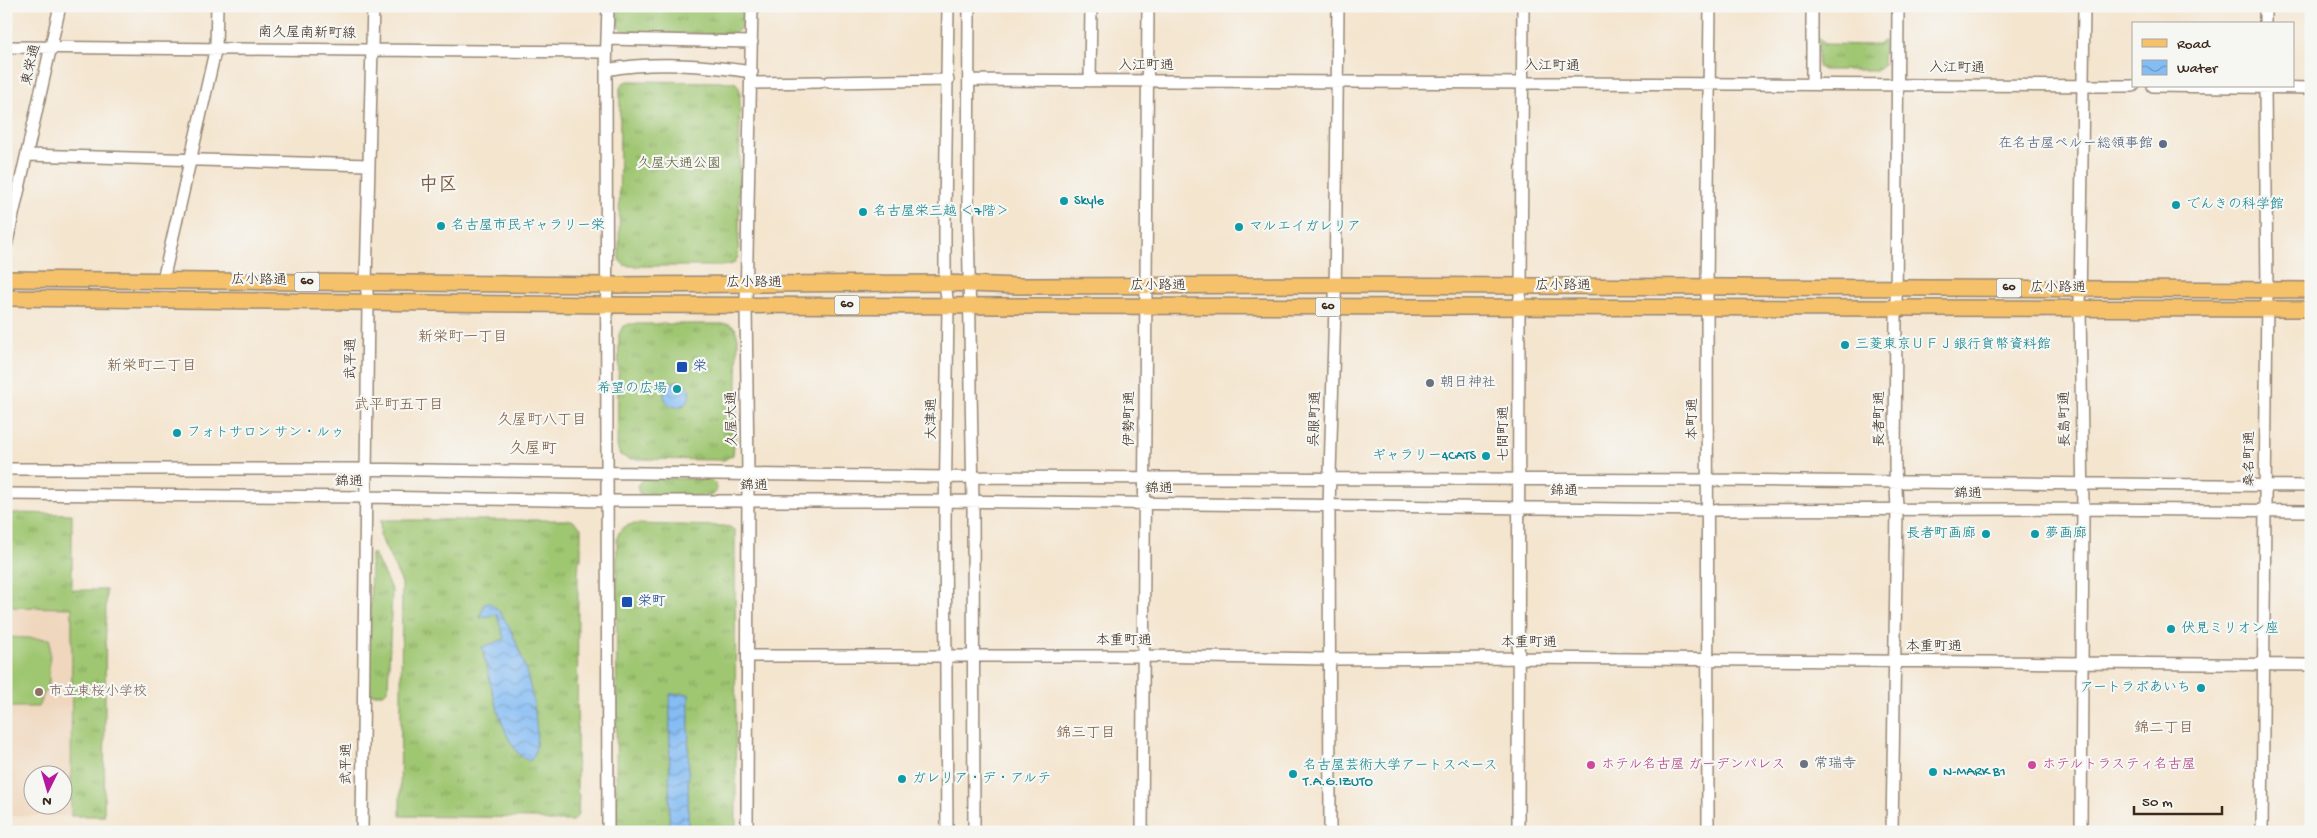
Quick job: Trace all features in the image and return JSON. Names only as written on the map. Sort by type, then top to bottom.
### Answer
[{"type":"main road","name":"広小路通","points":[[6,279],[366,284],[607,285],[747,282],[1145,286],[1335,284],[2311,290]]},
{"type":"main road","name":"広小路通","points":[[6,298],[948,306],[2311,309]]},
{"type":"street","name":"東栄通","points":[[6,246],[60,6]]},
{"type":"street","points":[[163,280],[189,159],[216,48],[217,6]]},
{"type":"street","name":"武平通","points":[[362,832],[363,554],[366,497],[368,302],[366,284],[373,6]]},
{"type":"street","points":[[608,6],[606,52],[608,832]]},
{"type":"street","name":"久屋大通","points":[[747,832],[748,474],[746,305],[752,6]]},
{"type":"street","name":"大津通","points":[[947,832],[946,477],[948,306],[945,283],[948,6]]},
{"type":"street","points":[[970,6],[974,832]]},
{"type":"street","points":[[1090,6],[1090,81]]},
{"type":"street","name":"伊勢町通","points":[[1142,832],[1146,504],[1145,286],[1148,6]]},
{"type":"street","name":"呉服町通","points":[[1330,832],[1329,506],[1335,284],[1338,6]]},
{"type":"street","name":"七間町通","points":[[1518,832],[1519,307],[1521,286],[1524,6]]},
{"type":"street","name":"本町通","points":[[1708,832],[1707,286],[1710,6]]},
{"type":"street","points":[[1812,6],[1812,84]]},
{"type":"street","name":"長者町通","points":[[1892,832],[1897,509],[1895,482],[1895,308],[1897,288],[1898,6]]},
{"type":"street","name":"長島町通","points":[[2081,832],[2083,509],[2080,308],[2084,6]]},
{"type":"street","points":[[2265,6],[2265,22]]},
{"type":"street","points":[[607,39],[752,42]]},
{"type":"street","name":"南久屋南新町線","points":[[6,47],[606,52]]},
{"type":"street","points":[[606,70],[639,65],[711,67],[752,78],[824,82],[948,80]]},
{"type":"street","name":"入江町通","points":[[970,80],[1337,80],[2132,86]]},
{"type":"street","name":"桑名町通","points":[[2262,832],[2267,290],[2265,88]]},
{"type":"street","points":[[2294,88],[2311,88]]},
{"type":"street","points":[[27,155],[369,165]]},
{"type":"street","name":"錦通","points":[[6,469],[366,469],[946,477],[1708,480],[2311,486]]},
{"type":"street","name":"錦通","points":[[6,494],[606,501],[946,501],[1708,510],[2083,509],[2311,511]]},
{"type":"street","name":"本重町通","points":[[748,656],[1519,658],[2311,665]]},
{"type":"shaded area","name":"市立東桜小学校","points":[[6,607],[72,608],[71,766],[22,766],[22,816],[6,816]]},
{"type":"green space","points":[[618,6],[743,6],[742,27],[734,34],[627,33],[618,26]]},
{"type":"green space","points":[[1818,38],[1825,44],[1878,45],[1884,40],[1883,65],[1878,70],[1823,70],[1818,67]]},
{"type":"green space","name":"久屋大通公園","points":[[628,81],[736,83],[740,90],[739,238],[738,257],[733,264],[722,266],[630,266],[624,265],[619,260],[620,88],[623,83]]},
{"type":"green space","name":"希望の広場","points":[[629,324],[729,324],[735,328],[738,338],[736,425],[733,455],[724,460],[629,459],[620,455],[617,446],[619,334],[623,326]]},
{"type":"green space","points":[[642,479],[708,479],[716,484],[716,491],[711,496],[644,496],[639,493],[637,486]]},
{"type":"green space","points":[[6,513],[72,514],[72,590],[106,590],[104,816],[72,816],[72,608],[6,607]]},
{"type":"green space","points":[[381,520],[572,520],[581,528],[581,560],[579,560],[578,575],[577,792],[579,795],[578,815],[573,821],[548,821],[536,818],[400,816],[402,583],[380,536]]},
{"type":"green space","points":[[632,524],[723,526],[730,527],[735,531],[736,832],[616,832],[617,539],[622,529]]},
{"type":"green space","points":[[371,554],[374,554],[392,591],[388,690],[383,694],[371,694],[369,691]]},
{"type":"green space","points":[[6,637],[50,639],[49,683],[38,707],[6,707]]},
{"type":"water","points":[[677,381],[686,385],[690,394],[686,403],[677,407],[668,403],[664,394],[668,385]]},
{"type":"water","points":[[485,602],[496,608],[508,624],[527,674],[536,728],[536,748],[530,761],[520,755],[512,744],[504,729],[498,711],[482,647],[504,639],[497,614],[480,618]]},
{"type":"water","points":[[670,694],[689,694],[688,832],[669,832]]},
{"type":"place","name":"在名古屋ペルー総領事館","points":[[2163,144]]},
{"type":"place","name":"Skyle","points":[[1064,201]]},
{"type":"place","name":"でんきの科学館","points":[[2176,205]]},
{"type":"place","name":"名古屋栄三越 ＜7階＞","points":[[863,212]]},
{"type":"place","name":"名古屋市民ギャラリー栄","points":[[441,226]]},
{"type":"place","name":"マルエイガレリア","points":[[1239,227]]},
{"type":"place","name":"三菱東京ＵＦＪ銀行貨幣資料館","points":[[1845,345]]},
{"type":"place","name":"栄","points":[[682,367]]},
{"type":"place","name":"朝日神社","points":[[1430,383]]},
{"type":"place","name":"希望の広場","points":[[677,389]]},
{"type":"place","name":"フォトサロン サン・ルゥ","points":[[177,433]]},
{"type":"place","name":"ギャラリー4CATS","points":[[1486,456]]},
{"type":"place","name":"長者町画廊","points":[[1986,534]]},
{"type":"place","name":"夢画廊","points":[[2035,534]]},
{"type":"place","name":"栄町","points":[[627,602]]},
{"type":"place","name":"伏見ミリオン座","points":[[2171,629]]},
{"type":"place","name":"アートラボあいち","points":[[2201,688]]},
{"type":"place","name":"市立東桜小学校","points":[[39,692]]},
{"type":"place","name":"常瑞寺","points":[[1804,764]]},
{"type":"place","name":"ホテル名古屋 ガーデンパレス","points":[[1591,765]]},
{"type":"place","name":"ホテルトラスティ名古屋","points":[[2032,765]]},
{"type":"place","name":"N-MARK B1","points":[[1933,772]]},
{"type":"place","name":"名古屋芸術大学アートスペース T.A.G.IZUTO","points":[[1293,774]]},
{"type":"place","name":"ガレリア・デ・アルテ","points":[[902,779]]},
{"type":"district","name":"中区","points":[[438,186]]},
{"type":"district","name":"新栄町一丁目","points":[[463,338]]},
{"type":"district","name":"新栄町二丁目","points":[[152,367]]},
{"type":"district","name":"武平町五丁目","points":[[399,406]]},
{"type":"district","name":"久屋町八丁目","points":[[542,421]]},
{"type":"district","name":"久屋町","points":[[533,450]]},
{"type":"district","name":"錦二丁目","points":[[2164,729]]},
{"type":"district","name":"錦三丁目","points":[[1086,734]]}]
